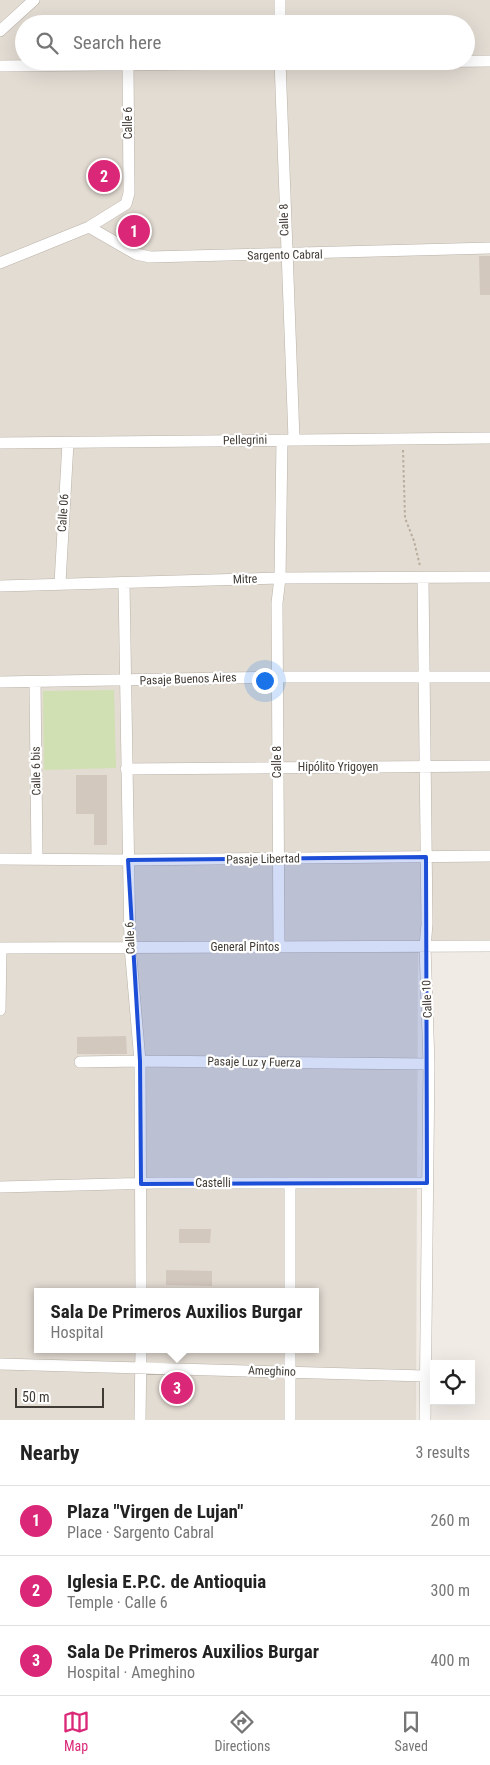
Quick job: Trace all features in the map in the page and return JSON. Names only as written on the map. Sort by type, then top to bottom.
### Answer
[{"type":"street","points":[[18,15],[34,0]]},
{"type":"street","points":[[280,0],[280,15]]},
{"type":"street","points":[[0,31],[15,17]]},
{"type":"street","points":[[475,61],[490,61]]},
{"type":"street","points":[[0,66],[15,66]]},
{"type":"street","name":"Calle 6","points":[[89,227],[126,204],[129,193],[128,70]]},
{"type":"street","name":"Calle 8","points":[[280,70],[285,255],[294,439]]},
{"type":"street","points":[[0,263],[89,227]]},
{"type":"street","name":"Sargento Cabral","points":[[89,227],[136,254],[150,258],[490,248]]},
{"type":"street","name":"Pellegrini","points":[[0,443],[490,438]]},
{"type":"street","name":"Calle 8","points":[[279,947],[276,767],[277,603],[280,578],[282,440]]},
{"type":"street","name":"Calle 06","points":[[60,583],[68,443]]},
{"type":"street","name":"Mitre","points":[[0,586],[280,578],[423,579],[490,577]]},
{"type":"street","name":"Calle 10","points":[[423,579],[426,678],[427,924],[425,947],[429,1064],[425,1420]]},
{"type":"street","name":"Calle 6","points":[[124,583],[130,946],[140,1060],[141,1288]]},
{"type":"street","name":"Pasaje Buenos Aires","points":[[0,682],[277,677],[490,677]]},
{"type":"street","name":"Calle 6 bis","points":[[35,682],[37,859]]},
{"type":"street","name":"Hipólito Yrigoyen","points":[[126,769],[490,766]]},
{"type":"street","name":"Pasaje Libertad","points":[[0,859],[128,860],[490,856]]},
{"type":"street","name":"General Pintos","points":[[0,948],[490,946]]},
{"type":"street","points":[[0,948],[0,1010]]},
{"type":"street","name":"Pasaje Luz y Fuerza","points":[[80,1062],[140,1060],[429,1064]]},
{"type":"street","points":[[290,1183],[290,1288]]},
{"type":"street","name":"Castelli","points":[[0,1186],[427,1183]]},
{"type":"street","points":[[140,1420],[141,1353]]},
{"type":"street","points":[[290,1353],[290,1420]]},
{"type":"street","name":"Ameghino","points":[[0,1364],[425,1376]]},
{"type":"path","points":[[403,440],[405,518],[414,540],[423,579]]},
{"type":"highlighted area","points":[[426,857],[427,1183],[141,1184],[140,1061],[128,860]]},
{"type":"shaded area","points":[[0,0],[490,0],[490,940],[418,941],[416,1420],[0,1420]]},
{"type":"green space","points":[[114,690],[116,768],[44,770],[43,691]]},
{"type":"building","points":[[479,256],[490,256],[490,295],[480,295]]},
{"type":"building","points":[[76,775],[107,775],[107,845],[94,845],[94,814],[76,814]]},
{"type":"building","points":[[126,1036],[127,1054],[77,1054],[77,1037]]},
{"type":"building","points":[[179,1229],[211,1229],[210,1243],[179,1243]]},
{"type":"building","points":[[166,1270],[212,1271],[212,1286],[166,1285]]},
{"type":"place","name":"Iglesia E.P.C. de Antioquia","points":[[104,176]]},
{"type":"place","name":"Plaza \"Virgen de Lujan\"","points":[[134,231]]},
{"type":"place","name":"Sala De Primeros Auxilios Burgar","points":[[177,1388]]}]
